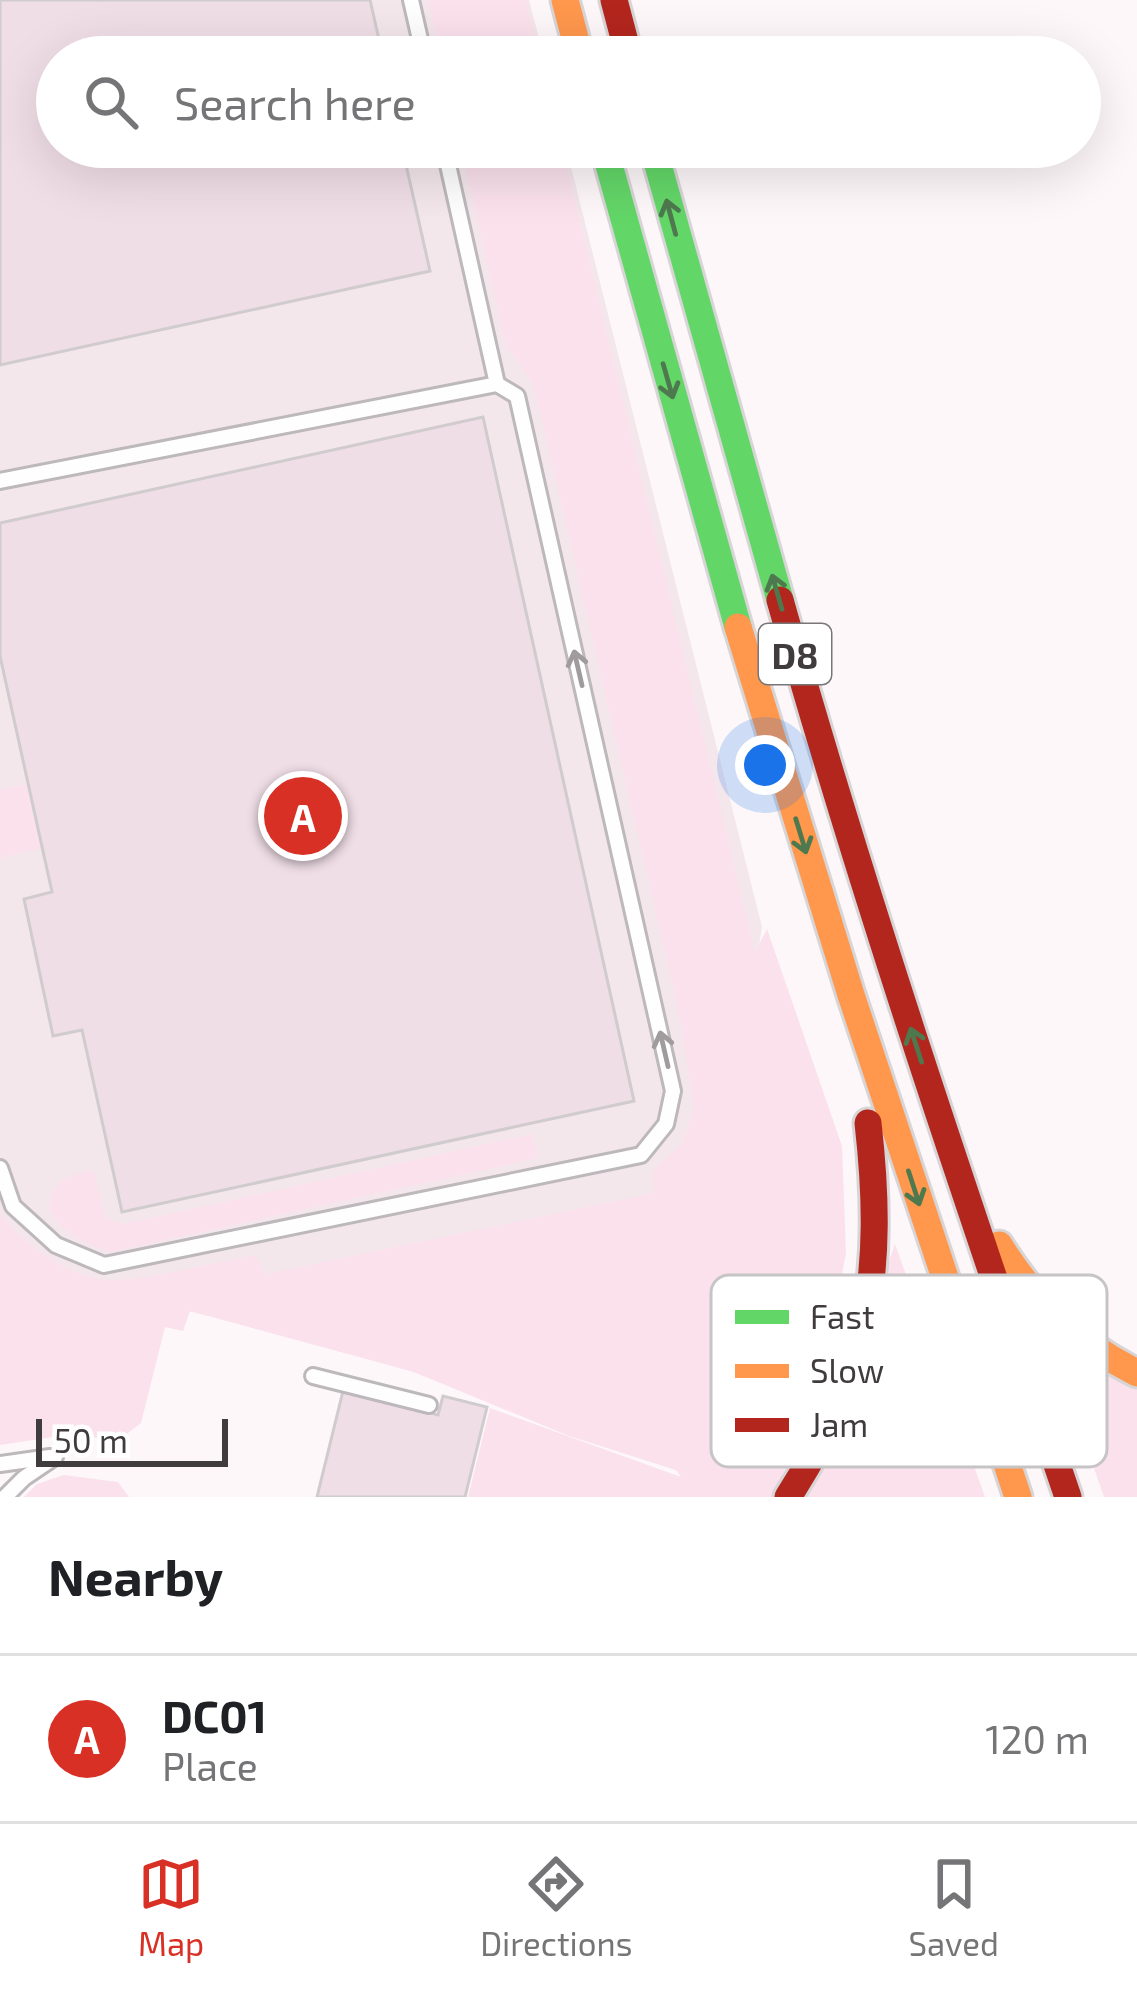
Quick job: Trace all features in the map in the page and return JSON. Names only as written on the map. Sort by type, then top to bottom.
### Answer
[{"type":"highway","points":[[565,0],[574,36]]},
{"type":"highway","points":[[614,0],[623,36]]},
{"type":"highway","name":"D8","points":[[610,168],[850,998],[943,1275]]},
{"type":"highway","name":"D8","points":[[659,168],[821,745],[992,1275]]},
{"type":"highway","points":[[850,998],[878,1204],[874,1275]]},
{"type":"highway","points":[[952,1156],[1020,1275]]},
{"type":"highway","points":[[1107,1357],[1137,1372]]},
{"type":"highway","points":[[788,1497],[809,1467]]},
{"type":"highway","name":"D8","points":[[1008,1467],[1018,1497]]},
{"type":"highway","name":"D8","points":[[1058,1467],[1068,1497]]},
{"type":"lane","points":[[411,0],[419,36]]},
{"type":"lane","points":[[449,168],[497,384]]},
{"type":"lane","points":[[0,482],[497,384],[517,396],[673,1091],[666,1124],[641,1154],[104,1265],[56,1245],[13,1206],[0,1168]]},
{"type":"lane","points":[[313,1376],[429,1406]]},
{"type":"lane","points":[[0,1464],[55,1456],[5,1497]]},
{"type":"shaded area","points":[[0,0],[529,0],[538,36],[36,36],[36,168],[571,168],[762,927],[676,1470],[570,1435],[414,1372],[282,1333],[0,1267]]},
{"type":"shaded area","points":[[428,0],[526,0],[535,36],[436,36]]},
{"type":"shaded area","points":[[466,168],[567,168],[755,952],[767,929],[842,1146],[846,1253],[842,1275],[711,1275],[711,1467],[787,1467],[772,1497],[468,1497],[490,1408],[681,1477],[676,1470],[569,1436],[414,1372],[190,1311],[183,1331],[165,1327],[141,1423],[125,1435],[59,1436],[0,1445],[0,1213],[48,1257],[93,1278],[141,1278],[255,1255],[266,1274],[654,1193],[652,1172],[683,1143],[694,1107],[678,1009],[534,386],[505,343]]},
{"type":"shaded area","points":[[28,784],[42,848],[0,858],[0,790]]},
{"type":"shaded area","points":[[532,1134],[538,1158],[110,1252],[75,1237],[49,1210],[53,1192],[62,1181],[93,1170],[106,1218],[123,1224]]},
{"type":"shaded area","points":[[895,1244],[906,1275],[884,1275]]},
{"type":"shaded area","points":[[1107,1367],[1137,1386],[1137,1497],[1104,1497],[1094,1467],[1107,1467]]},
{"type":"shaded area","points":[[817,1467],[974,1467],[985,1497],[806,1497]]},
{"type":"shaded area","points":[[64,1475],[118,1482],[129,1497],[24,1497],[37,1484]]},
{"type":"building","points":[[0,0],[370,0],[378,36],[36,36],[36,168],[407,168],[430,271],[0,365]]},
{"type":"building","points":[[483,417],[634,1101],[122,1212],[82,1030],[53,1036],[24,899],[52,892],[0,656],[0,523]]},
{"type":"building","points":[[343,1391],[438,1415],[443,1396],[487,1407],[465,1497],[317,1497]]},
{"type":"traffic: fast","points":[[610,168],[738,627]]},
{"type":"traffic: fast","points":[[659,168],[780,600]]},
{"type":"traffic: slow","points":[[565,0],[574,36]]},
{"type":"traffic: slow","points":[[738,627],[851,995],[944,1275]]},
{"type":"traffic: slow","points":[[999,1245],[1021,1275]]},
{"type":"traffic: slow","points":[[1107,1355],[1137,1373]]},
{"type":"traffic: slow","points":[[1008,1467],[1018,1497]]},
{"type":"traffic: jam","points":[[614,0],[623,36]]},
{"type":"traffic: jam","points":[[780,600],[882,938],[993,1275]]},
{"type":"traffic: jam","points":[[868,1123],[873,1177],[872,1275]]},
{"type":"traffic: jam","points":[[788,1497],[806,1467]]},
{"type":"traffic: jam","points":[[1058,1467],[1068,1497]]},
{"type":"place","name":"DC01","points":[[303,816]]}]
